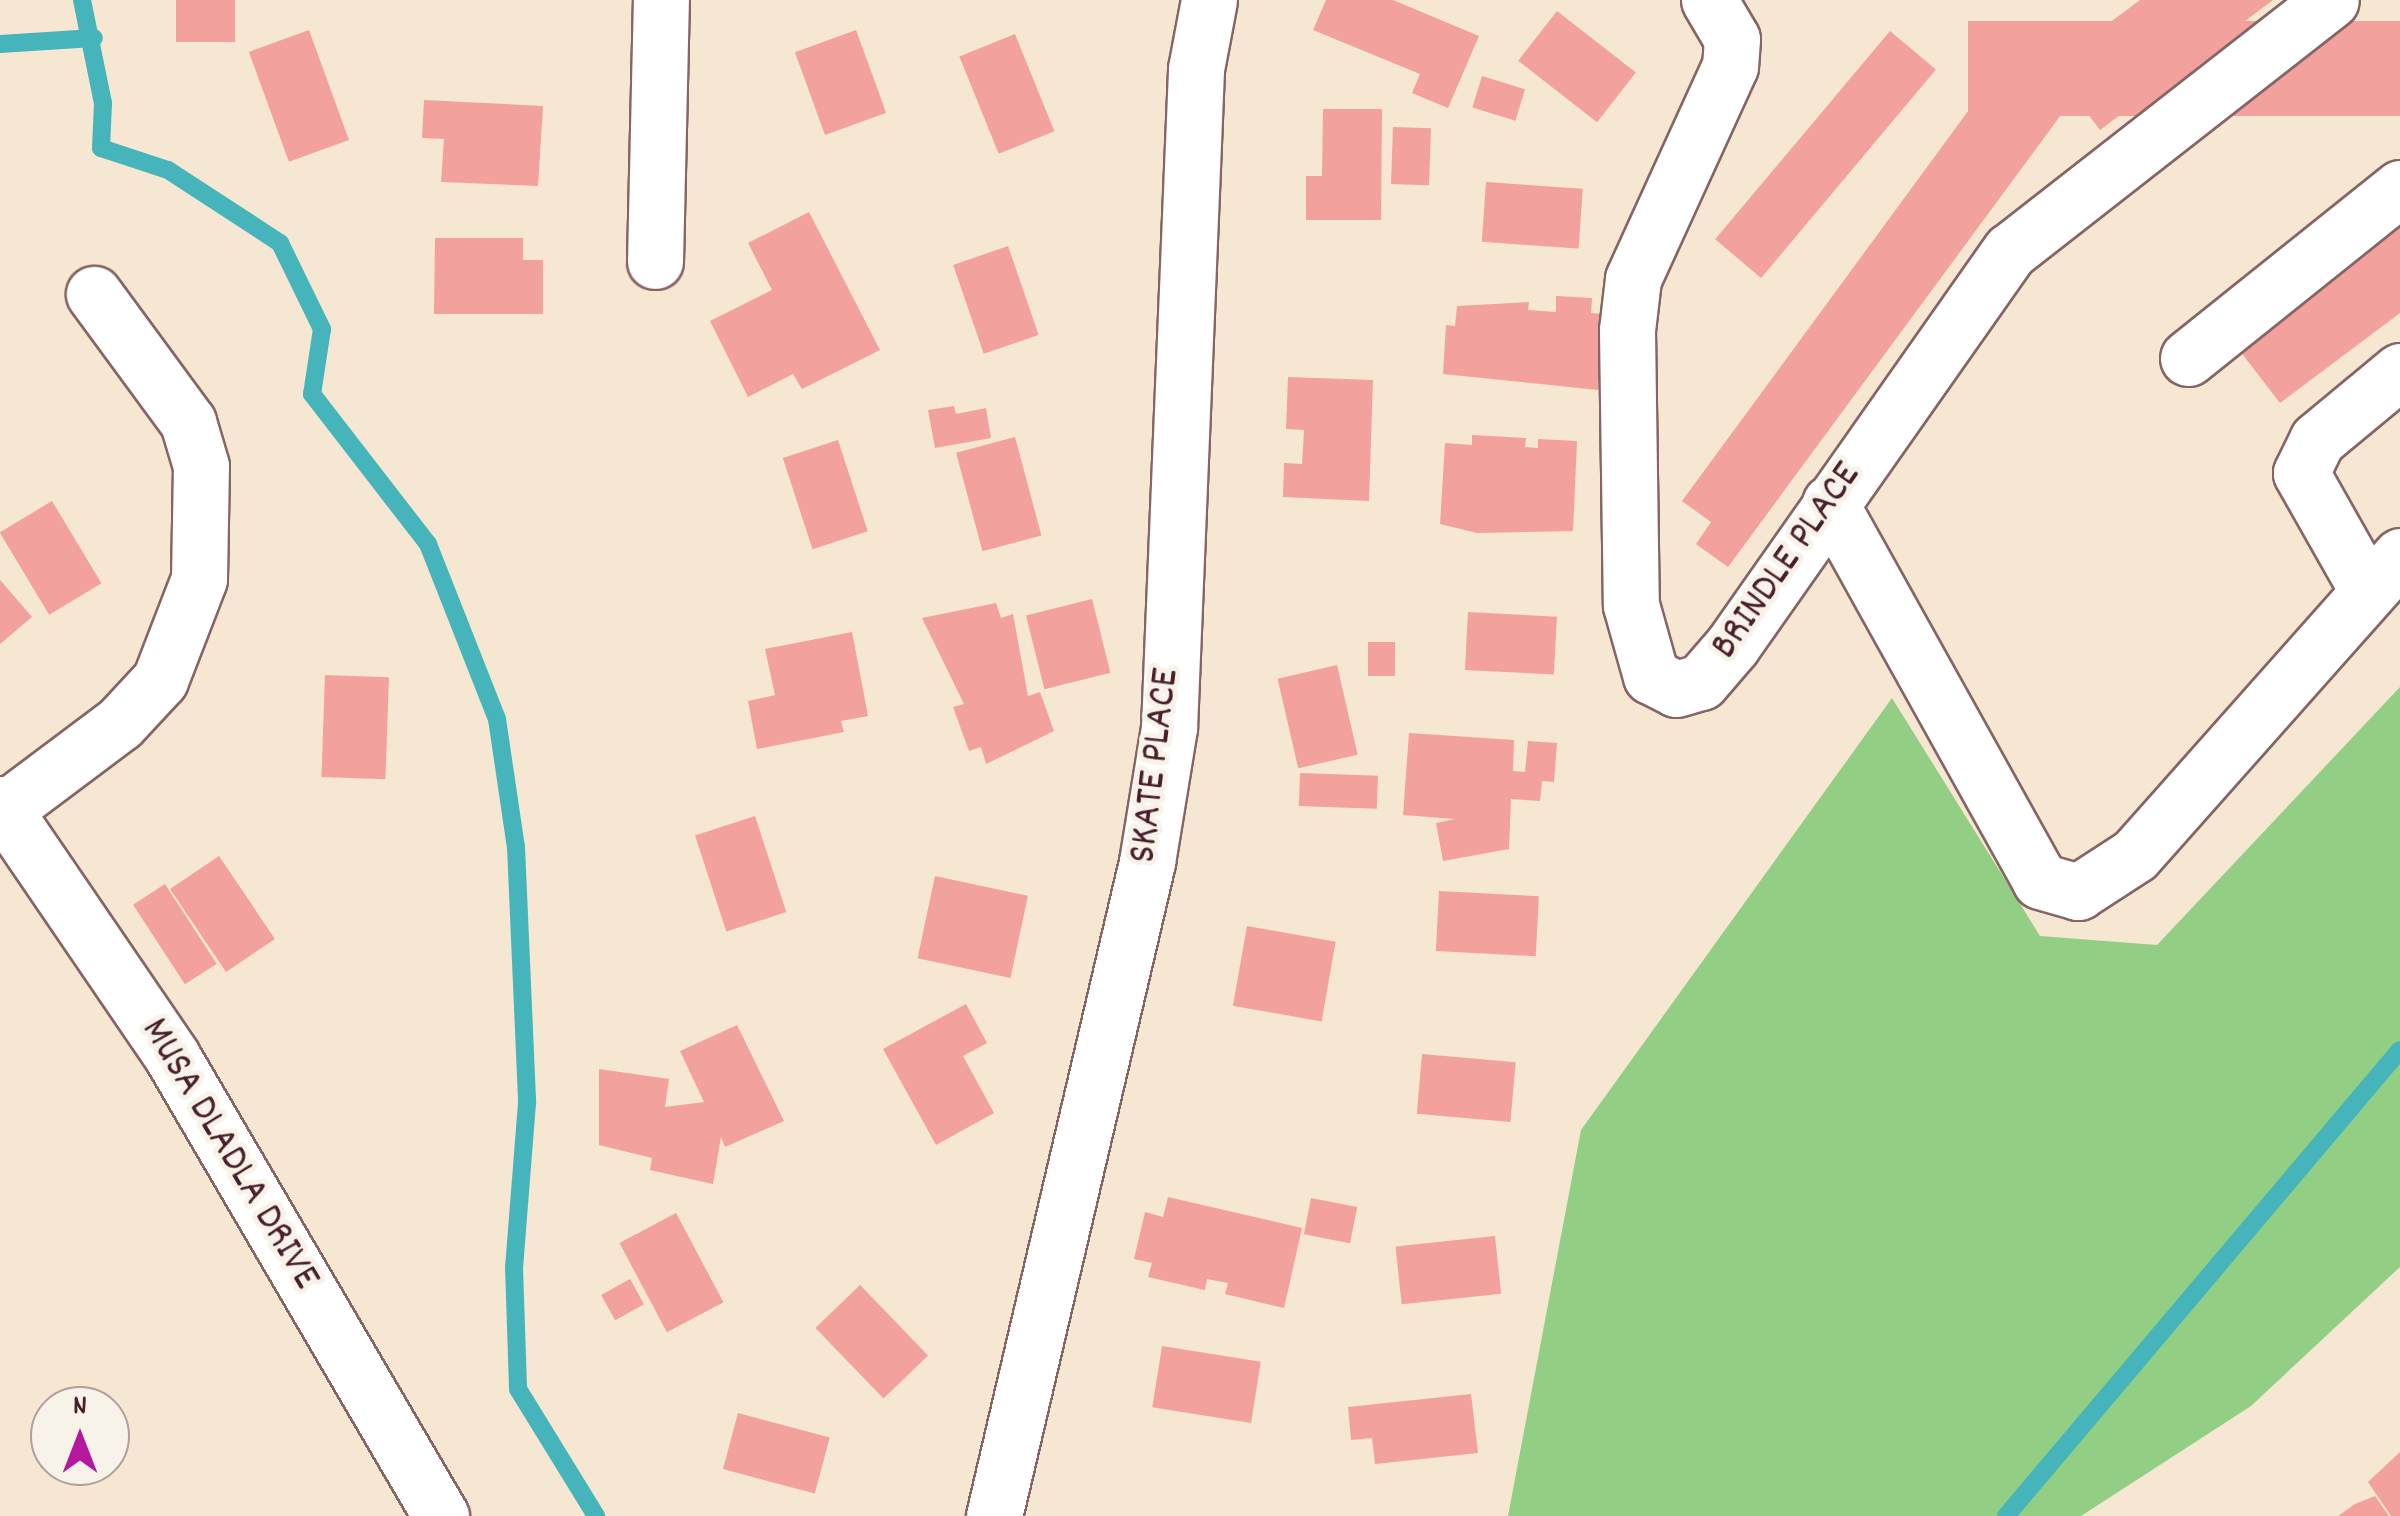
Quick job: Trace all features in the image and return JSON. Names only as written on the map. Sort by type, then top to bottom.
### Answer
[{"type":"street","points":[[655,260],[662,0]]},
{"type":"street","name":"SKATE PLACE","points":[[994,1516],[1147,862],[1170,728],[1196,70],[1209,0]]},
{"type":"street","name":"BRINDLE PLACE","points":[[1709,0],[1732,39],[1730,66],[1633,279],[1628,330],[1631,604],[1651,676],[1676,690],[1701,682],[2010,252],[2331,0]]},
{"type":"street","points":[[2188,358],[2400,188]]},
{"type":"street","points":[[2,807],[120,723],[160,680],[198,579],[201,466],[188,422],[94,294]]},
{"type":"street","points":[[1830,503],[2040,881],[2056,889],[2099,886],[2135,856],[2383,571],[2301,473],[2317,440],[2400,371]]},
{"type":"street","name":"MUSA DLADLA DRIVE","points":[[2,807],[173,1058],[442,1516]]},
{"type":"green space","points":[[2400,687],[2400,1267],[2251,1406],[2081,1516],[1508,1516],[1581,1130],[1892,698],[2040,936],[2157,945]]},
{"type":"building","points":[[176,0],[235,0],[235,42],[176,42]]},
{"type":"building","points":[[1326,0],[1393,0],[1479,36],[1448,108],[1412,93],[1420,74],[1313,30]]},
{"type":"building","points":[[2140,0],[2273,0],[2100,130],[2078,101],[2102,82],[2077,47]]},
{"type":"building","points":[[1557,11],[1636,73],[1597,122],[1518,61]]},
{"type":"building","points":[[1968,21],[2400,21],[2400,116],[1968,116]]},
{"type":"building","points":[[309,30],[349,140],[289,162],[249,52]]},
{"type":"building","points":[[856,30],[886,113],[825,135],[795,52]]},
{"type":"building","points":[[1890,31],[1936,70],[1761,278],[1715,239]]},
{"type":"building","points":[[1015,34],[1054,131],[999,154],[959,56]]},
{"type":"building","points":[[2018,43],[2080,89],[1728,567],[1696,544],[1711,522],[1682,501]]},
{"type":"building","points":[[1482,76],[1525,89],[1515,121],[1472,108]]},
{"type":"building","points":[[424,100],[543,106],[538,186],[441,182],[444,139],[422,138]]},
{"type":"building","points":[[1323,109],[1382,109],[1381,220],[1306,220],[1306,176],[1322,176]]},
{"type":"building","points":[[1393,127],[1431,128],[1429,185],[1391,184]]},
{"type":"building","points":[[1486,182],[1583,189],[1579,249],[1482,242]]},
{"type":"building","points":[[809,212],[880,350],[802,389],[793,374],[748,397],[710,321],[772,290],[748,243]]},
{"type":"building","points":[[2400,216],[2400,313],[2280,403],[2233,342]]},
{"type":"building","points":[[435,238],[523,238],[523,260],[543,260],[543,314],[434,314]]},
{"type":"building","points":[[1008,246],[1039,335],[984,354],[953,265]]},
{"type":"building","points":[[1556,296],[1592,298],[1591,313],[1603,314],[1598,390],[1443,374],[1446,325],[1455,326],[1457,306],[1529,302],[1528,310],[1556,312]]},
{"type":"building","points":[[1288,377],[1373,380],[1369,501],[1283,497],[1284,463],[1302,464],[1304,430],[1286,429]]},
{"type":"building","points":[[954,406],[956,414],[986,408],[991,438],[935,448],[928,410]]},
{"type":"building","points":[[1472,435],[1526,438],[1525,447],[1538,448],[1538,439],[1577,441],[1573,531],[1477,533],[1440,524],[1445,443],[1472,445]]},
{"type":"building","points":[[1015,437],[1041,536],[982,551],[956,453]]},
{"type":"building","points":[[838,440],[868,531],[813,549],[783,458]]},
{"type":"building","points":[[52,501],[101,583],[49,615],[0,532]]},
{"type":"building","points":[[0,580],[32,617],[0,644]]},
{"type":"building","points":[[1092,599],[1110,673],[1044,689],[1026,615]]},
{"type":"building","points":[[996,603],[1001,618],[1013,614],[1028,696],[1040,692],[1054,731],[986,764],[981,747],[969,751],[953,707],[964,704],[922,618]]},
{"type":"building","points":[[1468,612],[1557,617],[1554,675],[1465,670]]},
{"type":"building","points":[[852,632],[868,716],[841,721],[844,732],[757,749],[748,701],[775,695],[765,649]]},
{"type":"building","points":[[1368,642],[1395,642],[1395,676],[1368,676]]},
{"type":"building","points":[[1337,665],[1358,755],[1298,768],[1278,679]]},
{"type":"building","points":[[325,675],[389,677],[385,779],[321,777]]},
{"type":"building","points":[[1409,733],[1514,740],[1513,771],[1525,772],[1528,741],[1557,743],[1554,782],[1542,781],[1540,801],[1511,799],[1509,849],[1443,861],[1436,823],[1455,819],[1403,815]]},
{"type":"building","points":[[1300,773],[1378,776],[1377,809],[1299,806]]},
{"type":"building","points":[[755,816],[786,912],[726,932],[695,835]]},
{"type":"building","points":[[219,856],[275,939],[226,972],[170,889]]},
{"type":"building","points":[[935,876],[1028,896],[1010,978],[918,958]]},
{"type":"building","points":[[165,884],[217,964],[185,984],[133,905]]},
{"type":"building","points":[[1439,891],[1539,896],[1536,956],[1436,951]]},
{"type":"building","points":[[1247,926],[1336,942],[1322,1021],[1233,1006]]},
{"type":"building","points":[[966,1004],[987,1043],[963,1056],[994,1113],[936,1145],[883,1049]]},
{"type":"building","points":[[737,1025],[784,1121],[725,1147],[721,1137],[713,1184],[650,1170],[652,1158],[599,1145],[599,1069],[669,1079],[665,1107],[704,1102],[680,1051]]},
{"type":"building","points":[[1422,1054],[1516,1062],[1510,1122],[1417,1114]]},
{"type":"building","points":[[1168,1197],[1302,1228],[1284,1308],[1225,1294],[1228,1283],[1207,1279],[1205,1290],[1148,1277],[1152,1263],[1134,1259],[1145,1212],[1163,1217]]},
{"type":"building","points":[[1311,1198],[1357,1207],[1350,1243],[1304,1234]]},
{"type":"building","points":[[676,1213],[723,1302],[667,1332],[619,1243]]},
{"type":"building","points":[[1495,1236],[1501,1294],[1402,1304],[1396,1246]]},
{"type":"building","points":[[630,1279],[644,1304],[615,1320],[601,1295]]},
{"type":"building","points":[[860,1285],[928,1355],[883,1399],[815,1328]]},
{"type":"building","points":[[1162,1346],[1261,1362],[1251,1423],[1152,1407]]},
{"type":"building","points":[[1471,1394],[1478,1453],[1375,1464],[1372,1438],[1351,1440],[1348,1407]]},
{"type":"building","points":[[738,1413],[830,1438],[815,1494],[723,1469]]},
{"type":"building","points":[[2400,1452],[2400,1516],[2391,1516],[2368,1482]]},
{"type":"building","points":[[2375,1496],[2389,1516],[2338,1516],[2355,1504]]},
{"type":"waterway","points":[[82,0],[103,103],[101,148],[168,170],[280,243],[322,329],[312,394],[428,544],[497,719],[516,847],[527,1103],[514,1267],[518,1389],[596,1516]]},
{"type":"waterway","points":[[0,44],[94,38]]},
{"type":"waterway","points":[[2006,1516],[2400,1050]]}]
